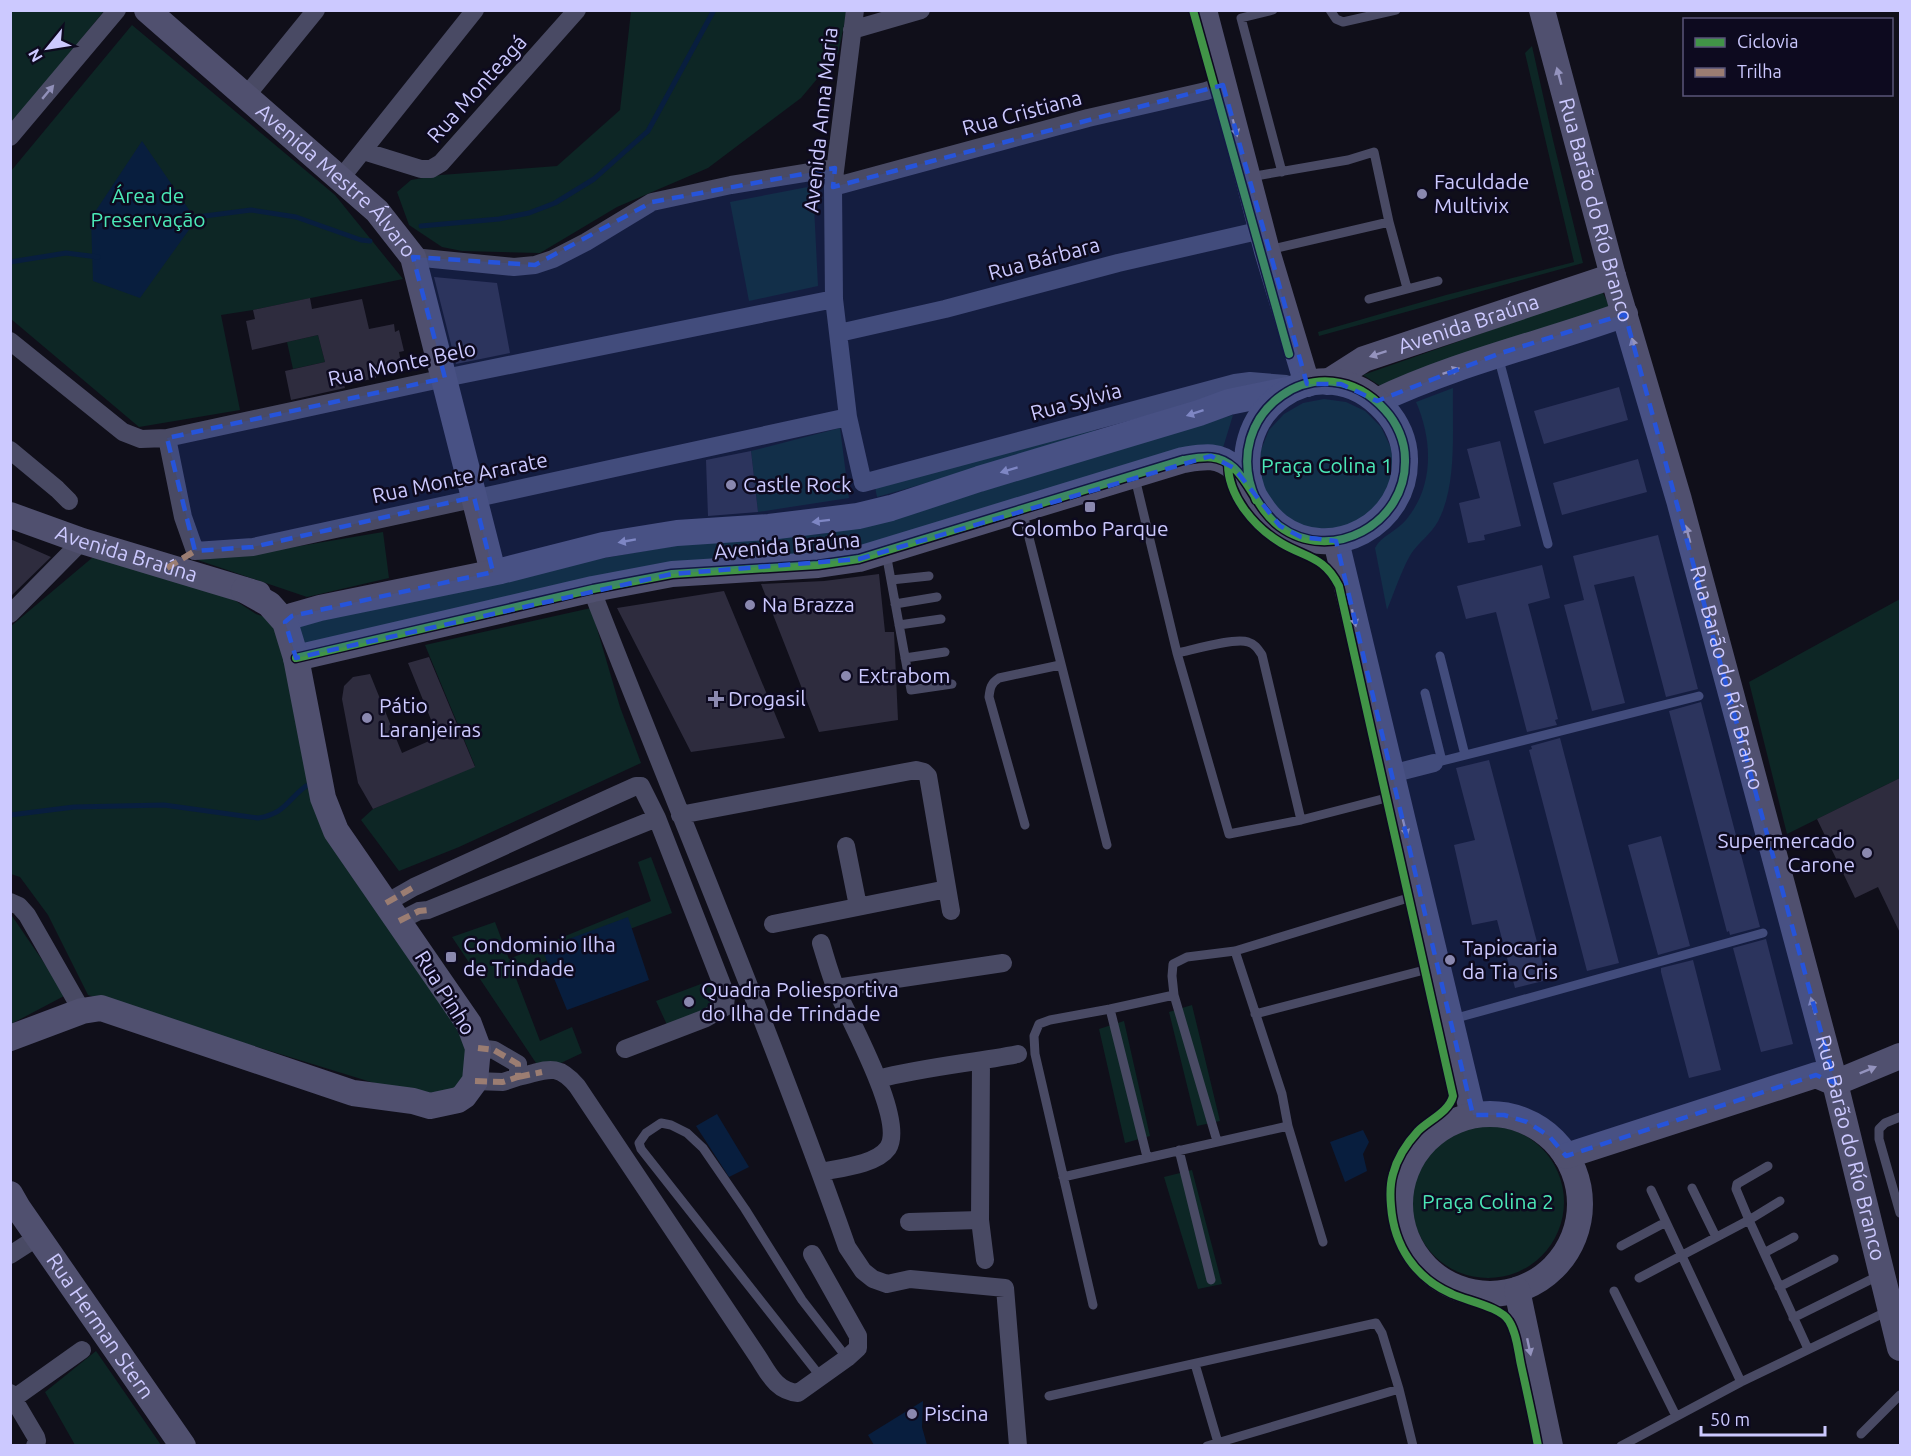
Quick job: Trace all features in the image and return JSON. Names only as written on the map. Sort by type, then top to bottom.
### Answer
[{"type":"street","points":[[10,137],[117,10]]},
{"type":"street","points":[[246,96],[316,10]]},
{"type":"street","points":[[341,178],[475,10]]},
{"type":"street","name":"Rua Monteagá","points":[[363,151],[421,169],[431,169],[441,163],[578,10]]},
{"type":"street","name":"Avenida Anna Maria","points":[[855,10],[833,187],[834,299],[848,417],[863,483]]},
{"type":"street","points":[[852,30],[921,10]]},
{"type":"street","points":[[1204,10],[1264,240],[1308,385]]},
{"type":"street","name":"Rua Barão do Río Branco","points":[[1542,10],[1613,276],[1685,522],[1835,1083],[1900,1348]]},
{"type":"street","name":"Avenida Mestre Álvaro","points":[[148,11],[377,211],[413,257],[493,572]]},
{"type":"street","name":"Rua Cristiana","points":[[833,187],[1088,118],[1224,85]]},
{"type":"street","points":[[413,257],[514,267],[535,265],[553,259],[586,242],[652,202],[719,187],[835,168]]},
{"type":"street","name":"Rua Bárbara","points":[[838,333],[945,309],[1118,263],[1264,240]]},
{"type":"street","name":"Avenida Braúna","points":[[10,515],[82,541],[244,590],[320,608],[493,572],[603,545],[677,533],[769,527],[858,516],[891,508],[1229,402],[1308,385],[1364,359],[1613,276]]},
{"type":"street","name":"Rua Monte Belo","points":[[10,341],[123,432],[141,438],[167,438],[445,378],[834,299]]},
{"type":"street","name":"Avenida Braúna","points":[[1377,401],[1410,385],[1498,354],[1625,314]]},
{"type":"street","name":"Rua Sylvia","points":[[863,483],[1235,383],[1250,381],[1308,385]]},
{"type":"street","points":[[1308,385],[1354,387],[1377,401],[1391,416],[1402,440],[1405,459],[1402,485],[1390,509],[1377,523],[1361,533],[1336,541],[1312,540],[1290,532],[1271,519],[1256,500],[1248,478],[1247,466],[1248,444],[1252,433],[1272,402],[1308,385]]},
{"type":"street","name":"Rua Monte Ararate","points":[[167,438],[183,517],[195,551],[253,547],[848,417]]},
{"type":"street","points":[[10,450],[69,501]]},
{"type":"street","name":"Avenida Braúna","points":[[296,658],[593,589],[672,574],[818,565],[886,553],[1183,460],[1211,456],[1234,468],[1256,500]]},
{"type":"street","points":[[10,614],[82,541]]},
{"type":"street","points":[[1336,541],[1473,1115]]},
{"type":"street","points":[[593,589],[600,612],[766,1030],[847,1247],[863,1271],[873,1279],[886,1284],[910,1279],[1005,1288],[1018,1446]]},
{"type":"street","name":"Avenida Braúna","points":[[244,590],[269,604],[285,622]]},
{"type":"street","points":[[285,622],[292,616],[320,608]]},
{"type":"street","name":"Rua Pinho","points":[[285,622],[296,658],[323,798],[329,816],[336,831],[469,1024],[478,1048],[475,1081]]},
{"type":"street","points":[[1394,785],[1438,762]]},
{"type":"street","points":[[680,815],[916,770],[924,772],[928,776],[951,911]]},
{"type":"street","points":[[393,912],[424,882],[636,786],[641,786],[657,818],[726,995],[725,1007],[706,1018],[625,1049]]},
{"type":"street","points":[[393,912],[428,910],[657,818]]},
{"type":"street","points":[[846,846],[858,906]]},
{"type":"street","points":[[773,924],[946,889]]},
{"type":"street","points":[[10,902],[19,906],[27,915],[82,1011]]},
{"type":"street","points":[[820,1172],[874,1160],[886,1150],[893,1138],[889,1113],[878,1079],[836,988],[821,943]]},
{"type":"street","points":[[836,988],[1003,963]]},
{"type":"street","points":[[10,1038],[82,1011],[101,1008],[353,1093],[413,1101],[430,1106],[458,1100],[464,1096],[475,1081],[503,1082],[518,1071]]},
{"type":"street","points":[[478,1048],[494,1050],[518,1071],[557,1070],[567,1074],[777,1385],[786,1392],[798,1393],[858,1348],[858,1336],[812,1254]]},
{"type":"street","points":[[878,1079],[917,1069],[981,1061],[1018,1053]]},
{"type":"street","points":[[1566,1156],[1816,1075],[1835,1083],[1899,1060]]},
{"type":"street","points":[[981,1061],[980,1220],[984,1260]]},
{"type":"street","points":[[1473,1115],[1504,1115],[1527,1122],[1549,1136],[1566,1156],[1579,1191],[1577,1229],[1559,1263],[1540,1279],[1517,1290],[1489,1294],[1476,1293],[1443,1280],[1427,1267],[1410,1245],[1402,1218],[1401,1191],[1409,1164],[1425,1142],[1446,1125],[1473,1115]]},
{"type":"street","name":"Rua Herman Stern","points":[[13,1201],[183,1446]]},
{"type":"street","points":[[909,1222],[980,1220]]},
{"type":"street","points":[[10,1256],[38,1237]]},
{"type":"street","points":[[1517,1290],[1550,1446]]},
{"type":"street","points":[[35,1446],[36,1437],[12,1396],[82,1350]]},
{"type":"lane","points":[[1273,10],[1241,18],[1282,172]]},
{"type":"lane","points":[[1330,10],[1336,19],[1343,22],[1396,10]]},
{"type":"lane","points":[[1248,177],[1348,160],[1374,152],[1389,222],[1407,288]]},
{"type":"lane","points":[[1264,240],[1389,222]]},
{"type":"lane","points":[[1369,299],[1438,281]]},
{"type":"lane","points":[[1498,354],[1548,544]]},
{"type":"lane","points":[[1134,475],[1177,653],[1229,834],[1301,820],[1394,785]]},
{"type":"lane","points":[[1022,510],[1107,845]]},
{"type":"lane","points":[[886,553],[911,690],[952,684]]},
{"type":"lane","points":[[891,580],[929,576]]},
{"type":"lane","points":[[895,604],[937,597]]},
{"type":"lane","points":[[899,625],[941,619]]},
{"type":"lane","points":[[1177,653],[1237,641],[1248,642],[1256,646],[1262,655],[1301,820]]},
{"type":"lane","points":[[905,658],[945,652]]},
{"type":"lane","points":[[1440,656],[1465,755]]},
{"type":"lane","points":[[1025,825],[989,698],[990,688],[999,678],[1060,665]]},
{"type":"lane","points":[[1425,693],[1438,762],[1699,696]]},
{"type":"lane","points":[[1217,1141],[1174,995],[1173,964],[1187,957],[1235,951],[1420,894]]},
{"type":"lane","points":[[1450,1019],[1763,933]]},
{"type":"lane","points":[[1235,951],[1282,1094],[1288,1126],[1323,1242]]},
{"type":"lane","points":[[1255,1014],[1438,967]]},
{"type":"lane","points":[[1093,1305],[1035,1054],[1034,1036],[1039,1024],[1050,1020],[1174,995]]},
{"type":"lane","points":[[1110,1009],[1147,1157]]},
{"type":"lane","points":[[1900,1117],[1885,1123],[1879,1129],[1879,1139],[1900,1213]]},
{"type":"lane","points":[[820,1376],[641,1149],[639,1143],[646,1133],[661,1123],[671,1125],[687,1133],[703,1148],[745,1209],[802,1300],[847,1358]]},
{"type":"lane","points":[[1063,1177],[1288,1126]]},
{"type":"lane","points":[[1179,1150],[1211,1280]]},
{"type":"lane","points":[[1768,1166],[1737,1185],[1736,1189],[1808,1349]]},
{"type":"lane","points":[[1692,1188],[1716,1237]]},
{"type":"lane","points":[[1651,1190],[1741,1382]]},
{"type":"lane","points":[[1639,1278],[1749,1220],[1780,1201]]},
{"type":"lane","points":[[1621,1246],[1666,1222]]},
{"type":"lane","points":[[1764,1253],[1794,1237]]},
{"type":"lane","points":[[1779,1287],[1834,1259]]},
{"type":"lane","points":[[1793,1318],[1882,1274]]},
{"type":"lane","points":[[1614,1291],[1676,1416]]},
{"type":"lane","points":[[1621,1446],[1741,1382],[1891,1310]]},
{"type":"lane","points":[[1049,1396],[1376,1323],[1382,1333],[1399,1389],[1413,1446]]},
{"type":"lane","points":[[1195,1364],[1218,1444]]},
{"type":"lane","points":[[1207,1446],[1399,1389]]},
{"type":"lane","points":[[1861,1434],[1900,1395]]},
{"type":"highlighted area","points":[[1223,85],[1307,384],[1341,384],[1377,401],[1498,354],[1625,314],[1835,1083],[1816,1075],[1566,1156],[1549,1136],[1527,1122],[1504,1115],[1473,1115],[1336,541],[1301,537],[1280,526],[1234,468],[1211,456],[859,559],[672,574],[296,658],[285,622],[292,616],[493,572],[474,497],[253,547],[195,551],[167,438],[445,378],[413,257],[535,265],[652,202],[835,168],[833,187]]},
{"type":"green space","points":[[10,11],[104,11],[11,125],[10,125]]},
{"type":"green space","points":[[631,11],[847,11],[838,54],[801,98],[708,168],[617,207],[540,253],[462,251],[442,247],[409,225],[397,192],[411,180],[441,175],[557,166],[620,110]]},
{"type":"green space","name":"Área de Preservação","points":[[132,25],[335,195],[403,279],[221,315],[240,410],[139,427],[11,319],[11,171]]},
{"type":"green space","points":[[1532,46],[1583,263],[1319,336],[1318,332],[1446,295],[1574,262],[1525,53]]},
{"type":"green space","points":[[813,186],[818,286],[749,301],[730,202]]},
{"type":"green space","points":[[1602,291],[1612,311],[1382,387],[1363,375]]},
{"type":"green space","points":[[318,335],[325,362],[293,369],[287,342]]},
{"type":"green space","points":[[1453,388],[1453,453],[1446,501],[1435,526],[1410,556],[1387,610],[1375,548],[1381,540],[1406,520],[1422,493],[1428,463],[1428,448],[1426,432],[1416,402]]},
{"type":"green space","name":"Praça Colina 1","points":[[1324,399],[1346,402],[1365,411],[1381,427],[1391,448],[1394,471],[1377,512],[1337,533],[1293,526],[1264,493],[1259,472],[1261,450],[1269,430],[1284,414],[1303,403]]},
{"type":"green space","points":[[1233,415],[1222,451],[875,544],[301,644],[298,626],[561,566],[686,544],[821,534],[893,519]]},
{"type":"green space","points":[[1095,427],[1095,435],[877,497],[875,487]]},
{"type":"green space","points":[[840,428],[849,498],[758,512],[751,451]]},
{"type":"green space","points":[[383,532],[389,578],[307,597],[186,556],[241,556]]},
{"type":"green space","points":[[99,552],[236,601],[256,614],[279,622],[322,814],[466,1032],[465,1084],[440,1097],[413,1095],[88,995],[48,915],[20,877],[11,874],[10,627]]},
{"type":"green space","points":[[1900,599],[1900,778],[1787,834],[1749,682]]},
{"type":"green space","points":[[591,608],[620,707],[641,763],[459,847],[399,871],[361,820],[373,809],[475,766],[425,645]]},
{"type":"green space","points":[[651,857],[672,913],[514,973],[540,1041],[572,1027],[582,1053],[542,1072],[452,937],[495,922],[509,959],[651,901],[638,862]]},
{"type":"green space","points":[[10,913],[66,995],[11,1024],[10,1024]]},
{"type":"green space","name":"Quadra Poliesportiva do Ilha de Trindade","points":[[714,979],[723,1003],[668,1027],[656,1001]]},
{"type":"green space","points":[[1192,1005],[1220,1121],[1197,1126],[1169,1012]]},
{"type":"green space","points":[[1124,1021],[1150,1136],[1125,1143],[1099,1029]]},
{"type":"green space","name":"Praça Colina 2","points":[[1488,1126],[1517,1132],[1542,1148],[1558,1173],[1564,1202],[1558,1231],[1542,1256],[1517,1272],[1488,1278],[1459,1272],[1434,1256],[1418,1231],[1412,1202],[1418,1173],[1434,1148],[1459,1132]]},
{"type":"green space","points":[[1192,1170],[1222,1284],[1198,1289],[1164,1177]]},
{"type":"green space","points":[[96,1351],[161,1445],[75,1445],[45,1392]]},
{"type":"water","points":[[142,141],[196,220],[140,298],[93,281],[91,218]]},
{"type":"water","points":[[628,917],[649,980],[567,1010],[542,949]]},
{"type":"water","points":[[717,1114],[749,1167],[729,1177],[696,1126]]},
{"type":"water","points":[[1363,1130],[1369,1142],[1363,1154],[1367,1171],[1345,1182],[1330,1142]]},
{"type":"water","name":"Piscina","points":[[923,1401],[922,1427],[927,1445],[874,1445],[868,1435]]},
{"type":"building","points":[[434,277],[497,283],[510,353],[456,364]]},
{"type":"building","points":[[310,298],[312,309],[362,299],[369,329],[394,324],[395,332],[399,330],[404,351],[399,352],[401,363],[374,369],[376,378],[344,385],[345,388],[291,400],[285,371],[325,362],[318,335],[252,350],[246,321],[255,319],[253,310]]},
{"type":"building","points":[[1619,387],[1628,420],[1544,444],[1534,411]]},
{"type":"building","points":[[1500,441],[1521,526],[1484,535],[1485,540],[1468,543],[1459,503],[1480,498],[1467,449]]},
{"type":"building","name":"Castle Rock","points":[[751,451],[758,512],[708,516],[706,460]]},
{"type":"building","points":[[1638,459],[1647,492],[1562,515],[1553,483]]},
{"type":"building","points":[[1658,535],[1698,689],[1666,697],[1634,576],[1594,585],[1625,703],[1592,711],[1564,605],[1584,600],[1573,556]]},
{"type":"building","points":[[10,539],[51,557],[10,597]]},
{"type":"building","points":[[1542,565],[1550,598],[1528,604],[1558,719],[1555,720],[1557,725],[1527,732],[1496,612],[1466,619],[1457,586]]},
{"type":"building","name":"Extrabom","points":[[879,574],[885,632],[894,632],[898,720],[819,732],[761,584],[824,581]]},
{"type":"building","name":"Drogasil","points":[[724,591],[785,738],[691,752],[617,608]]},
{"type":"building","name":"Pátio Laranjeiras","points":[[429,657],[475,767],[373,809],[358,783],[342,699],[344,686],[353,677],[370,674],[402,753],[438,737],[408,663]]},
{"type":"building","points":[[1701,702],[1760,927],[1730,935],[1729,931],[1727,932],[1669,711]]},
{"type":"building","points":[[1560,738],[1619,963],[1587,971],[1529,750],[1532,749],[1531,746]]},
{"type":"building","points":[[1489,760],[1547,980],[1515,988],[1497,920],[1472,925],[1454,845],[1475,840],[1456,768]]},
{"type":"building","name":"Supermercado Carone","points":[[1900,778],[1900,933],[1878,887],[1855,898],[1817,819]]},
{"type":"building","points":[[1661,836],[1690,946],[1658,955],[1628,845]]},
{"type":"building","points":[[1766,939],[1793,1044],[1761,1052],[1733,948]]},
{"type":"building","points":[[1693,960],[1721,1070],[1689,1078],[1661,968]]},
{"type":"waterway","points":[[421,226],[499,219],[529,213],[555,203],[594,179],[648,131],[714,10]]},
{"type":"waterway","points":[[189,218],[251,210],[296,217],[361,240],[370,241]]},
{"type":"waterway","points":[[10,262],[66,253],[98,257]]},
{"type":"waterway","points":[[10,815],[74,807],[164,805],[258,818],[280,810],[306,786]]},
{"type":"marked path","points":[[167,568],[195,551]]},
{"type":"marked path","points":[[386,903],[414,887]]},
{"type":"marked path","points":[[399,921],[419,911],[428,910]]},
{"type":"marked path","points":[[475,1081],[503,1082],[518,1077],[518,1064],[494,1050],[478,1048]]},
{"type":"marked path","points":[[518,1077],[542,1072]]},
{"type":"cycle path","points":[[1193,10],[1289,354]]},
{"type":"cycle path","points":[[296,658],[593,589],[672,574],[818,565],[859,559],[1183,460],[1197,458],[1210,457],[1228,463],[1240,474],[1250,489],[1255,497],[1260,505],[1279,526],[1299,537],[1321,541],[1342,539],[1362,532],[1380,519],[1393,502],[1402,482],[1405,459],[1404,446],[1397,426],[1385,410],[1360,390],[1333,382],[1306,384],[1282,395],[1263,414],[1250,439],[1247,468],[1256,500]]},
{"type":"cycle path","points":[[1228,464],[1232,488],[1252,519],[1281,543],[1321,563],[1339,586],[1453,1096],[1447,1107],[1414,1136],[1397,1162],[1390,1194],[1397,1234],[1409,1259],[1427,1279],[1452,1294],[1499,1312],[1509,1321],[1517,1343],[1538,1446]]},
{"type":"place","name":"Faculdade Multivix","points":[[1422,194]]},
{"type":"place","name":"Castle Rock","points":[[731,485]]},
{"type":"place","name":"Colombo Parque","points":[[1090,507]]},
{"type":"place","name":"Na Brazza","points":[[750,605]]},
{"type":"place","name":"Extrabom","points":[[846,676]]},
{"type":"place","name":"Drogasil","points":[[716,699]]},
{"type":"place","name":"Pátio Laranjeiras","points":[[367,718]]},
{"type":"place","name":"Supermercado Carone","points":[[1867,853]]},
{"type":"place","name":"Condominio Ilha de Trindade","points":[[451,957]]},
{"type":"place","name":"Tapiocaria da Tia Cris","points":[[1450,960]]},
{"type":"place","name":"Quadra Poliesportiva do Ilha de Trindade","points":[[689,1002]]},
{"type":"place","name":"Piscina","points":[[912,1414]]}]
